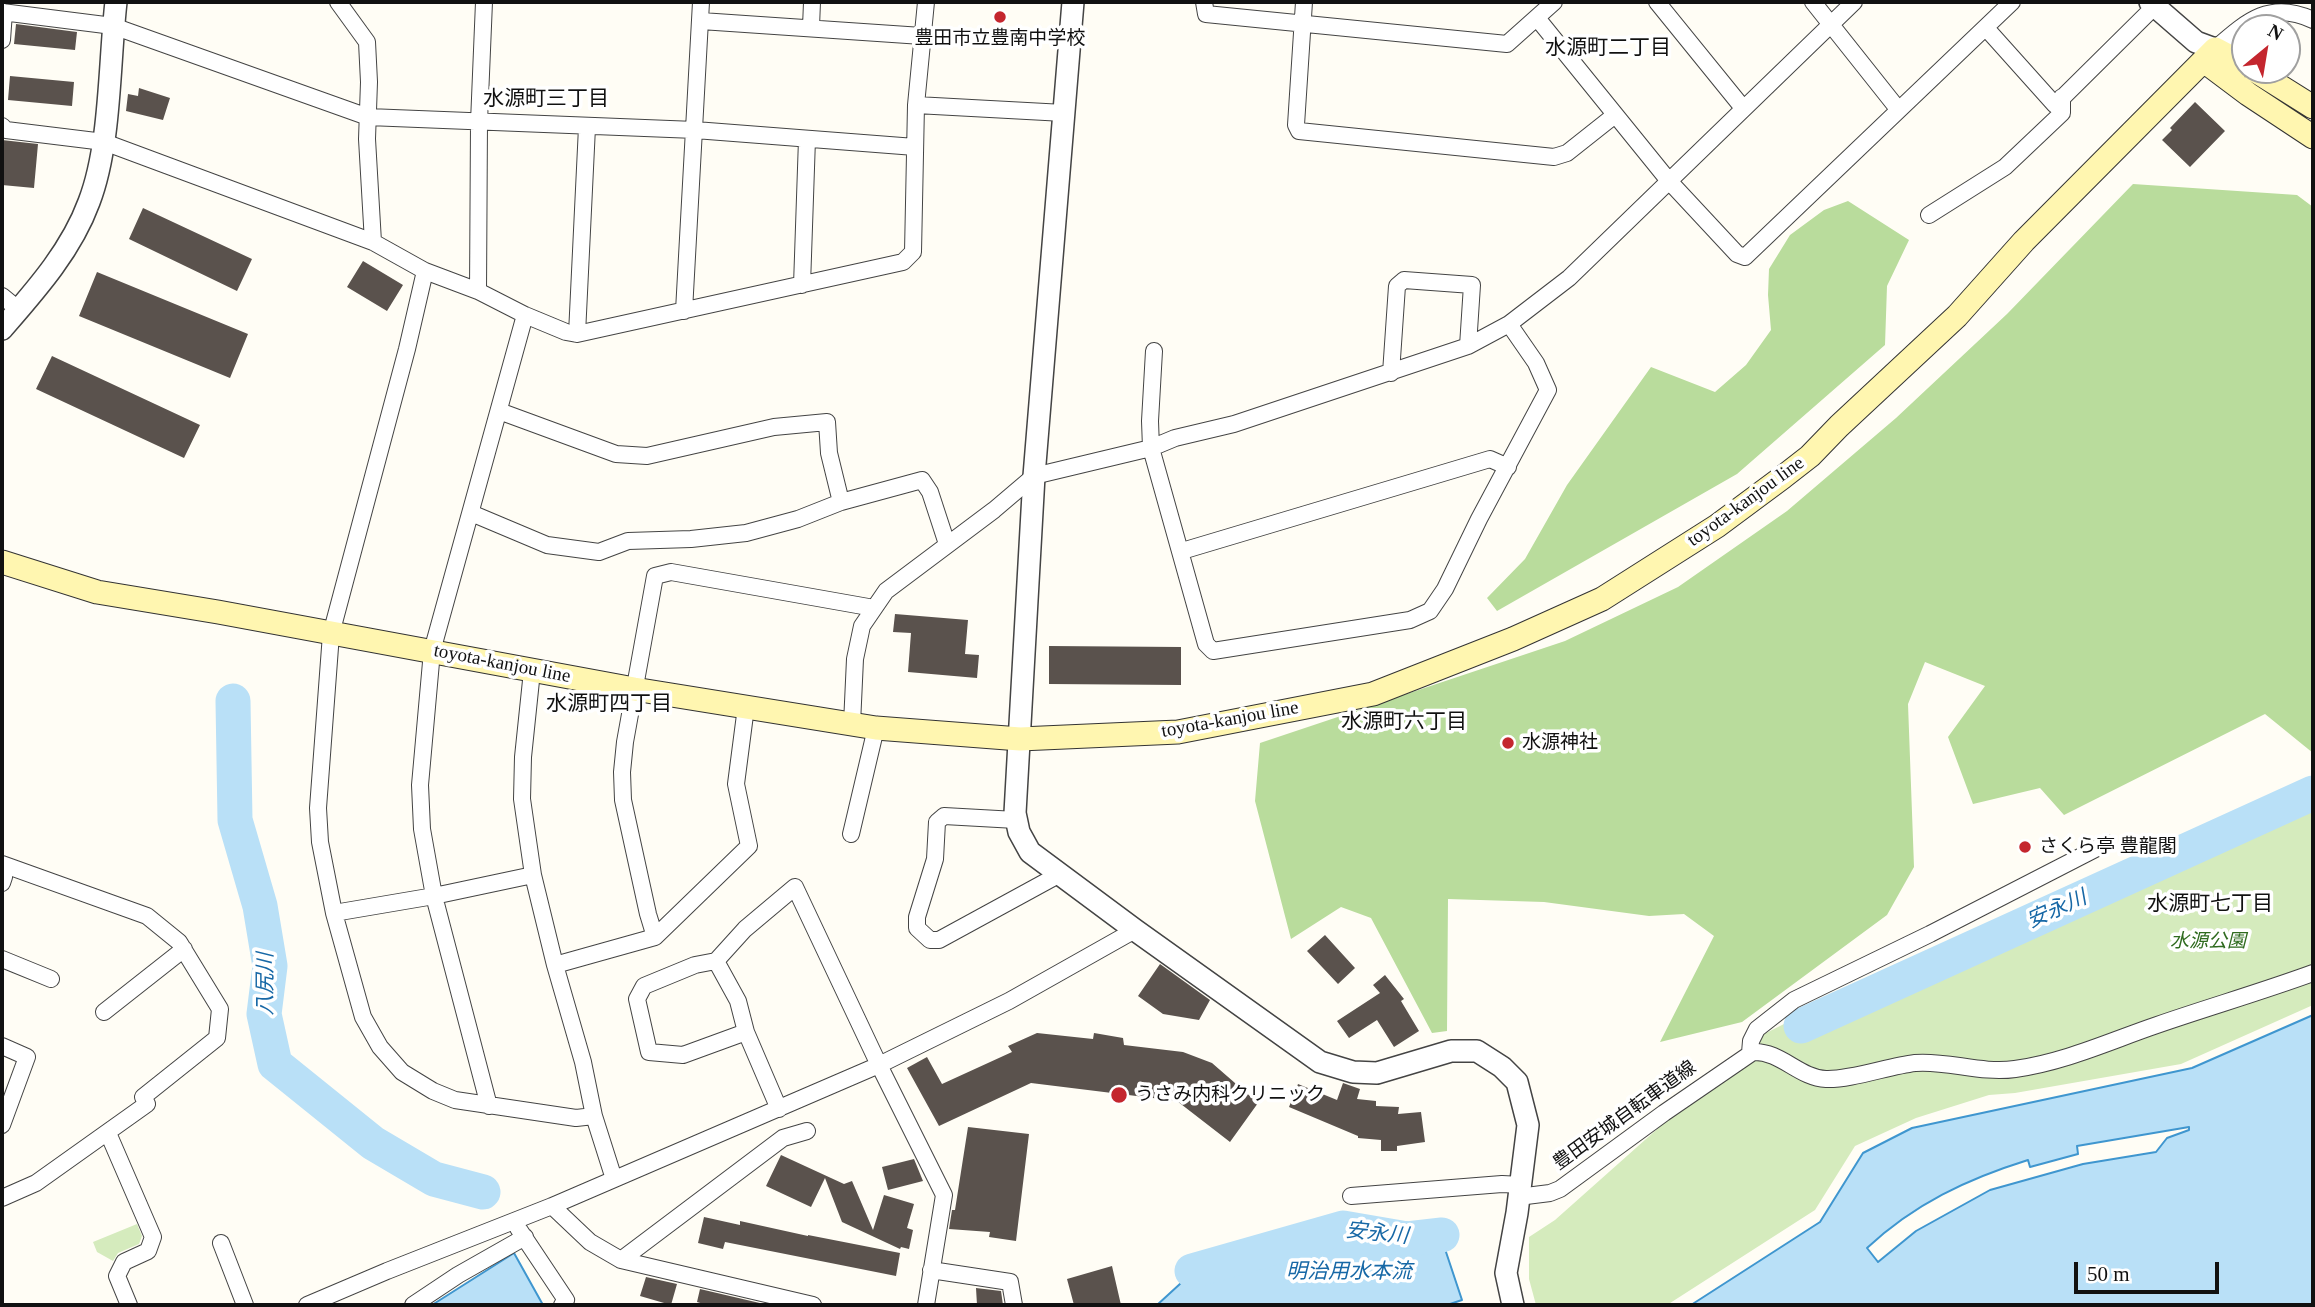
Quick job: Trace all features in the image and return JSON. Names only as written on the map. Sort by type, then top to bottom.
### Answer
[{"type":"main road","points":[[2205,51],[2231,60]]},
{"type":"main road","points":[[2205,51],[2248,94],[2313,136]]},
{"type":"main road","name":"toyota-kanjou line","points":[[2,562],[97,592],[218,612],[331,635],[432,650],[634,689],[876,728],[1020,739],[1178,732],[1373,694],[1513,639],[1602,599],[1717,526],[1810,456],[1956,316],[2205,51]]},
{"type":"main road","points":[[2276,84],[2313,107]]},
{"type":"street","points":[[2,330],[67,248],[89,202],[104,142],[116,2]]},
{"type":"street","points":[[338,2],[366,42],[373,242]]},
{"type":"street","points":[[478,291],[479,122],[484,2]]},
{"type":"street","points":[[684,311],[701,2]]},
{"type":"street","points":[[811,27],[813,2]]},
{"type":"street","points":[[2,126],[6,130],[104,142],[373,242],[425,271],[478,291],[525,316],[577,334],[903,262],[913,252],[916,105],[926,2]]},
{"type":"street","points":[[1073,2],[1034,476],[1016,820],[1019,832],[1030,852],[1320,1062],[1353,1072],[1377,1073],[1451,1051],[1477,1051],[1502,1067],[1517,1082],[1528,1125],[1506,1273],[1513,1305]]},
{"type":"street","points":[[1204,2],[1206,14],[1507,44],[1554,2]]},
{"type":"street","points":[[1304,2],[1296,125],[1298,131],[1554,157],[1567,153],[1615,114]]},
{"type":"street","points":[[1657,2],[1743,108]]},
{"type":"street","points":[[1813,2],[1898,109]]},
{"type":"street","points":[[852,723],[855,659],[862,626],[886,591],[994,510],[1034,476],[1151,448],[1175,438],[1234,424],[1468,346],[1509,324],[1569,278],[1854,2]]},
{"type":"street","points":[[1537,18],[1669,181],[1737,254],[1745,257],[2012,2]]},
{"type":"street","points":[[1986,28],[2055,104],[2153,4],[2205,51],[2272,10],[2303,15],[2313,20]]},
{"type":"street","points":[[2,40],[3,12],[113,26],[368,117],[695,130],[915,147]]},
{"type":"street","points":[[701,21],[922,36]]},
{"type":"street","points":[[1929,215],[2005,167],[2062,113],[2062,97]]},
{"type":"street","points":[[916,105],[1064,113]]},
{"type":"street","points":[[577,334],[587,127]]},
{"type":"street","points":[[802,285],[807,139]]},
{"type":"street","points":[[425,271],[331,635],[317,808],[320,842],[334,913],[363,1017],[380,1047],[402,1072],[433,1091],[455,1100],[576,1118],[594,1116]]},
{"type":"street","points":[[1391,373],[1397,286],[1405,280],[1472,285],[1468,346]]},
{"type":"street","points":[[2,296],[19,310]]},
{"type":"street","points":[[489,1106],[434,896],[422,829],[420,785],[432,650],[525,316]]},
{"type":"street","points":[[1154,351],[1151,448],[1206,644],[1213,651],[1410,620],[1430,611],[1445,589],[1548,390],[1536,363],[1509,324]]},
{"type":"street","points":[[499,411],[616,454],[647,456],[774,427],[827,422],[830,453],[841,502]]},
{"type":"street","points":[[1182,551],[1490,459],[1508,467]]},
{"type":"street","points":[[471,513],[547,545],[599,552],[628,541],[691,539],[746,533],[798,519],[841,502],[922,480],[930,492],[947,544]]},
{"type":"street","points":[[655,937],[623,800],[625,742],[655,576],[671,572],[874,608]]},
{"type":"street","points":[[532,671],[523,757],[522,799],[533,875],[583,1062],[594,1116],[614,1179]]},
{"type":"street","points":[[555,965],[655,937],[750,846],[736,784],[746,707]]},
{"type":"street","points":[[851,834],[876,728]]},
{"type":"street","points":[[1016,820],[944,816],[937,822],[937,848],[917,918],[917,928],[930,940],[939,940],[1060,874]]},
{"type":"street","points":[[2107,843],[1794,1000],[1757,1030],[1751,1041],[1750,1053],[1766,1053],[1806,1075],[1829,1079],[1915,1063],[1994,1071],[2016,1069],[2078,1053],[2313,974]]},
{"type":"street","points":[[2,864],[146,916],[179,942],[220,1009],[217,1038],[143,1097],[147,1104],[36,1183],[2,1198]]},
{"type":"street","points":[[2,871],[2,883]]},
{"type":"street","points":[[334,913],[533,875]]},
{"type":"street","points":[[746,1032],[683,1055],[649,1052],[637,999],[644,986],[695,965],[716,961],[746,929],[795,887],[944,1195],[926,1305]]},
{"type":"street","points":[[307,1305],[552,1206],[879,1065],[1009,1002],[1135,930]]},
{"type":"street","points":[[104,1012],[184,949]]},
{"type":"street","points":[[2,959],[51,979]]},
{"type":"street","points":[[716,961],[738,1001],[746,1032],[779,1109]]},
{"type":"street","points":[[2,1046],[27,1057],[2,1125]]},
{"type":"street","name":"豊田安城自転車道線","points":[[1352,1196],[1502,1184],[1520,1191],[1550,1193],[1566,1186],[1750,1053]]},
{"type":"street","points":[[621,1261],[783,1138],[807,1131]]},
{"type":"street","points":[[108,1133],[153,1237],[148,1251],[124,1262],[117,1276],[129,1305]]},
{"type":"street","points":[[552,1206],[590,1242],[621,1261],[813,1305]]},
{"type":"street","points":[[512,1221],[565,1300],[562,1305]]},
{"type":"street","points":[[413,1305],[524,1237]]},
{"type":"street","points":[[221,1243],[245,1305]]},
{"type":"street","points":[[931,1270],[1010,1282],[1014,1305]]},
{"type":"green space","points":[[2133,184],[2297,195],[2313,207],[2313,753],[2265,714],[2064,815],[2040,788],[1973,804],[1948,737],[1985,686],[1925,662],[1908,704],[1914,867],[1887,915],[1742,1022],[1660,1042],[1714,936],[1684,914],[1649,916],[1544,902],[1448,899],[1447,1031],[1432,1033],[1371,918],[1341,907],[1291,939],[1255,801],[1260,743],[1565,641],[1678,587],[1787,511],[1896,418],[2007,314]]},
{"type":"green space","points":[[1848,201],[1909,240],[1887,286],[1885,345],[1737,474],[1497,611],[1487,598],[1525,559],[1567,485],[1651,367],[1715,392],[1746,365],[1771,330],[1769,269],[1790,235],[1824,210]]},
{"type":"green space","name":"水源公園","points":[[2313,784],[2313,1005],[2181,1064],[2015,1093],[1989,1095],[1916,1118],[1855,1146],[1815,1210],[1667,1305],[1536,1305],[1529,1279],[1529,1237],[1555,1220],[1764,1034],[1922,955],[2008,923]]},
{"type":"green space","points":[[137,1224],[142,1236],[139,1244],[118,1253],[113,1261],[97,1252],[93,1242]]},
{"type":"water","points":[[2313,1015],[2313,1305],[1691,1305],[1820,1222],[1863,1153],[1912,1128],[2192,1068]],"holes":[[[2189,1127],[2189,1130],[2167,1138],[2156,1152],[2083,1164],[1990,1190],[1916,1231],[1878,1262],[1867,1248],[1903,1218],[1923,1206],[2005,1167],[2028,1160],[2030,1167],[2078,1154],[2077,1146]]]},
{"type":"water","name":"明治用水本流","points":[[1356,1236],[1417,1249],[1443,1243],[1462,1300],[1447,1305],[1157,1305],[1181,1283],[1334,1239]]},
{"type":"water","points":[[514,1253],[543,1305],[432,1305]]},
{"type":"building","points":[[16,24],[77,32],[75,50],[14,44]]},
{"type":"building","points":[[10,76],[74,82],[72,106],[8,100]]},
{"type":"building","points":[[139,88],[170,98],[163,120],[126,111],[128,94],[138,96]]},
{"type":"building","points":[[2195,102],[2225,131],[2190,167],[2162,140]]},
{"type":"building","points":[[2,140],[38,144],[34,188],[2,185]]},
{"type":"building","points":[[143,208],[252,259],[237,291],[129,239]]},
{"type":"building","points":[[363,261],[403,285],[387,311],[347,287]]},
{"type":"building","points":[[97,272],[248,334],[230,378],[79,316]]},
{"type":"building","points":[[52,356],[200,425],[184,458],[36,389]]},
{"type":"building","points":[[895,614],[968,620],[965,654],[979,655],[977,678],[908,672],[911,633],[893,632]]},
{"type":"building","points":[[1049,646],[1181,647],[1181,685],[1049,684]]},
{"type":"building","points":[[1325,935],[1355,968],[1338,984],[1307,951]]},
{"type":"building","points":[[1160,964],[1210,1000],[1199,1020],[1163,1014],[1138,996]]},
{"type":"building","points":[[1385,975],[1404,999],[1401,1001],[1419,1031],[1394,1047],[1377,1020],[1349,1038],[1337,1021],[1380,993],[1373,985]]},
{"type":"building","points":[[1037,1033],[1093,1039],[1094,1033],[1123,1038],[1124,1045],[1183,1052],[1212,1063],[1258,1103],[1230,1142],[1177,1101],[1031,1083],[939,1126],[907,1068],[927,1057],[942,1084],[1012,1052],[1008,1046]]},
{"type":"building","points":[[1343,1083],[1360,1089],[1357,1099],[1376,1101],[1376,1106],[1399,1107],[1398,1114],[1421,1112],[1425,1142],[1397,1146],[1397,1151],[1381,1151],[1381,1140],[1358,1138],[1289,1107],[1298,1084],[1337,1100]]},
{"type":"building","points":[[968,1127],[1029,1134],[1016,1241],[989,1237],[990,1232],[949,1229],[952,1210],[955,1210]]},
{"type":"building","points":[[781,1155],[844,1184],[852,1181],[873,1230],[884,1195],[914,1204],[907,1228],[913,1230],[909,1249],[900,1249],[842,1222],[825,1178],[811,1207],[766,1186]]},
{"type":"building","points":[[914,1159],[923,1181],[888,1190],[882,1167]]},
{"type":"building","points":[[704,1217],[740,1225],[740,1221],[900,1253],[896,1276],[725,1242],[723,1249],[698,1243]]},
{"type":"building","points":[[1112,1266],[1121,1305],[1074,1305],[1067,1279]]},
{"type":"building","points":[[646,1277],[677,1284],[671,1305],[640,1296]]},
{"type":"building","points":[[976,1288],[1001,1291],[1003,1305],[977,1305]]},
{"type":"building","points":[[700,1289],[764,1305],[707,1305],[697,1302]]},
{"type":"waterway","name":"八尻川","points":[[233,701],[235,820],[260,906],[270,966],[264,1014],[275,1064],[373,1143],[434,1179],[483,1192]]},
{"type":"waterway","name":"安永川","points":[[1801,1026],[2313,793]]},
{"type":"waterway","name":"安永川","points":[[1192,1271],[1343,1228],[1407,1239],[1442,1235]]},
{"type":"place","name":"豊田市立豊南中学校","points":[[1000,17]]},
{"type":"place","name":"水源神社","points":[[1508,743]]},
{"type":"place","name":"さくら亭 豊龍閣","points":[[2025,847]]},
{"type":"place","name":"うさみ内科クリニック","points":[[1119,1095]]},
{"type":"district","name":"水源町二丁目","points":[[1608,48]]},
{"type":"district","name":"水源町三丁目","points":[[546,99]]},
{"type":"district","name":"水源町四丁目","points":[[609,704]]},
{"type":"district","name":"水源町六丁目","points":[[1404,722]]},
{"type":"district","name":"水源町七丁目","points":[[2210,904]]}]
